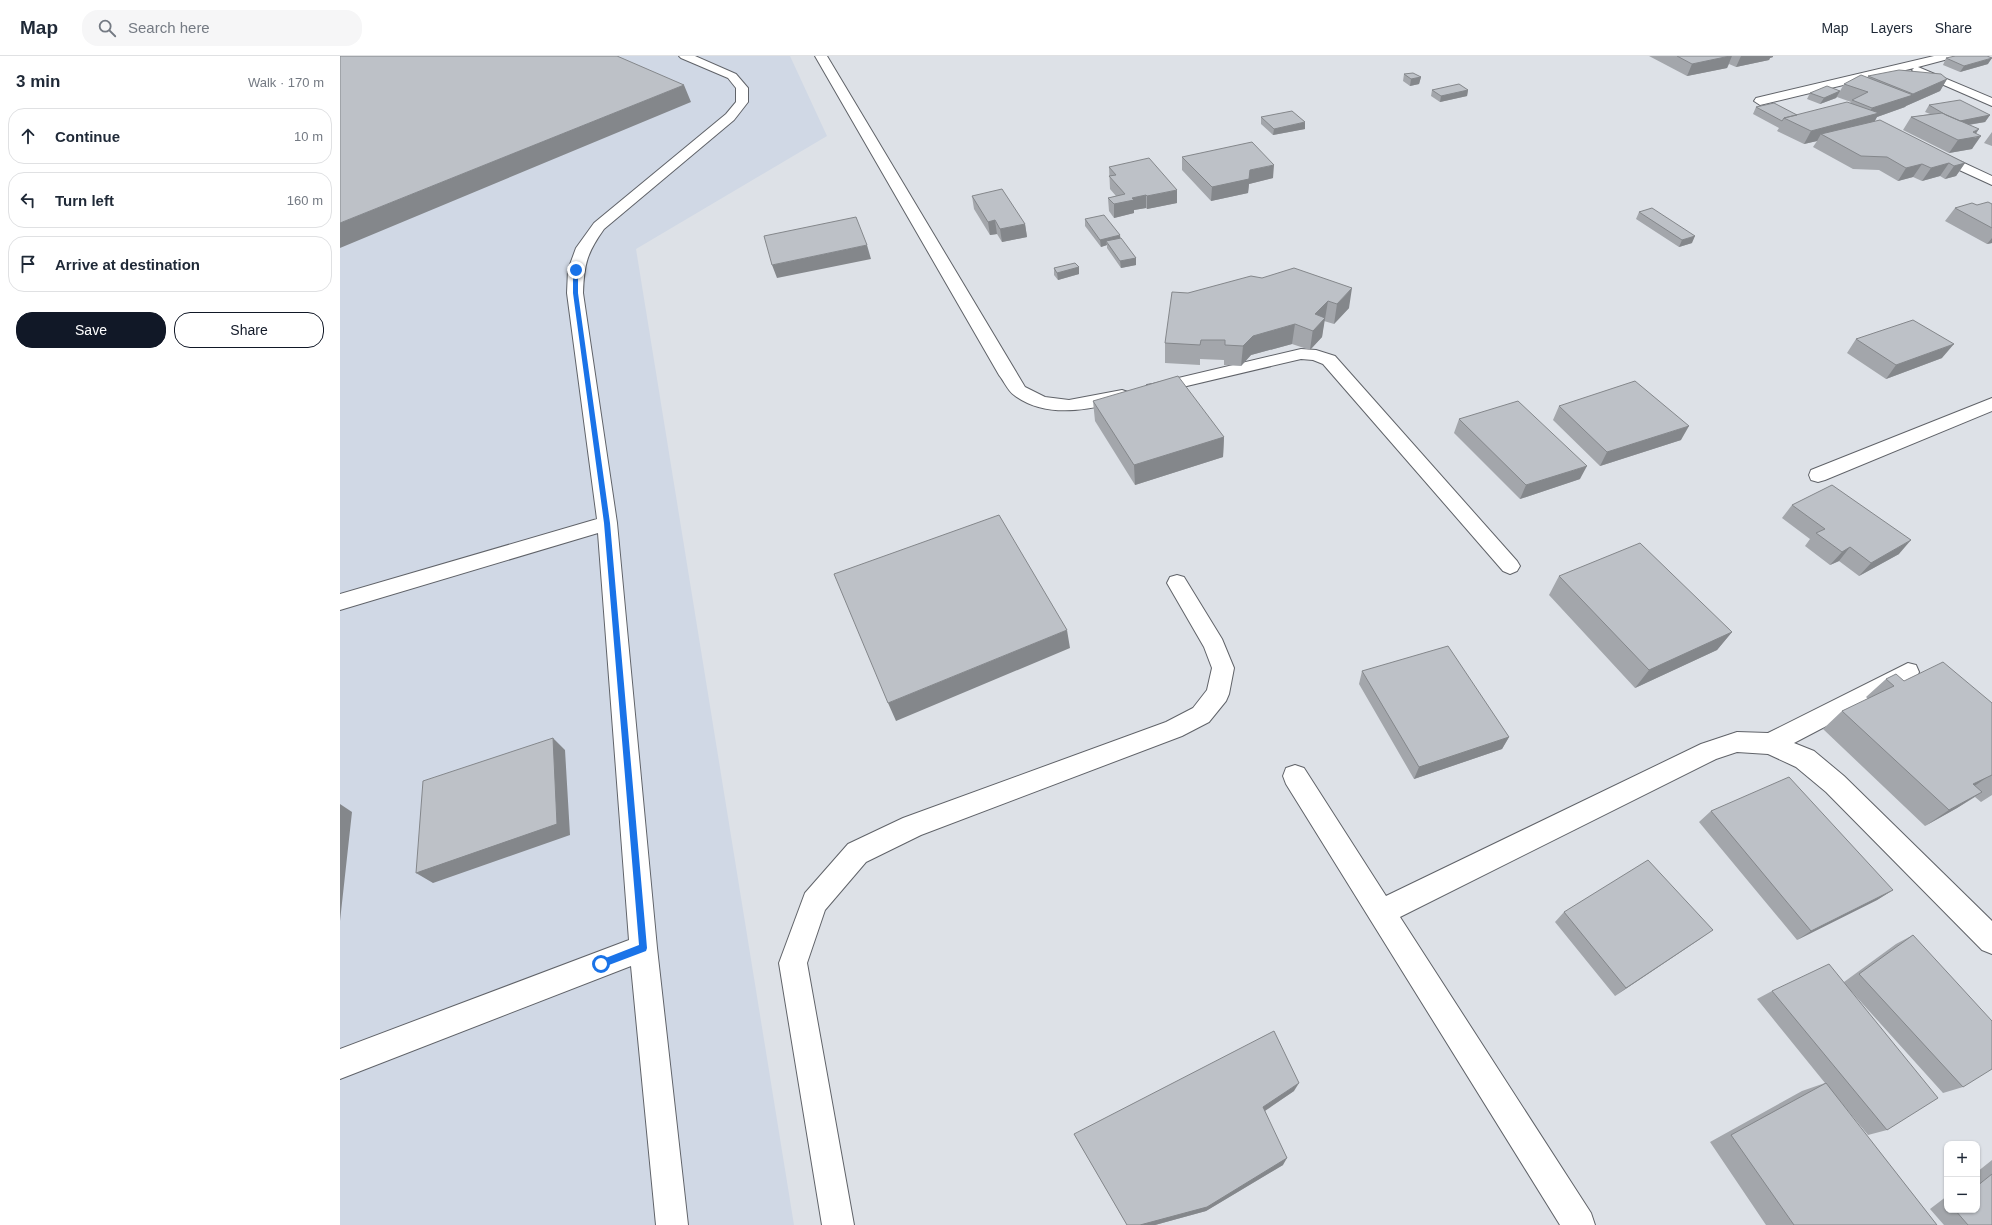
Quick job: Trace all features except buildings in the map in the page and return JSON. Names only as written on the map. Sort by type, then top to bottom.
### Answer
[{"type":"street","points":[[672,1225],[643,948],[607,523],[575,293],[576,270],[584,248],[600,226],[621,206],[730,117],[742,102],[742,88],[732,76],[685,56]]},
{"type":"street","points":[[821,56],[1008,375],[1019,391],[1041,402],[1069,406],[1098,402],[1294,355],[1316,355],[1329,360],[1337,368],[1510,566]]},
{"type":"street","points":[[1760,101],[1948,56]]},
{"type":"street","points":[[1909,65],[1992,102]]},
{"type":"street","points":[[1923,148],[1992,181]]},
{"type":"street","points":[[1818,475],[1992,404]]},
{"type":"street","points":[[340,602],[607,523]]},
{"type":"street","points":[[838,1225],[793,963],[814,902],[857,853],[912,826],[1174,729],[1201,715],[1218,694],[1222,668],[1214,644],[1177,583]]},
{"type":"street","points":[[1770,744],[1908,672]]},
{"type":"street","points":[[1382,912],[1709,751],[1737,742],[1770,744],[1805,759],[1835,784],[1992,940]]},
{"type":"street","points":[[1295,776],[1579,1225]]},
{"type":"street","points":[[340,1064],[643,948]]},
{"type":"shaded area","points":[[340,56],[790,56],[827,136],[636,249],[794,1225],[340,1225]]},
{"type":"route","points":[[576,270],[575,293],[607,523],[643,948],[601,964]]}]
